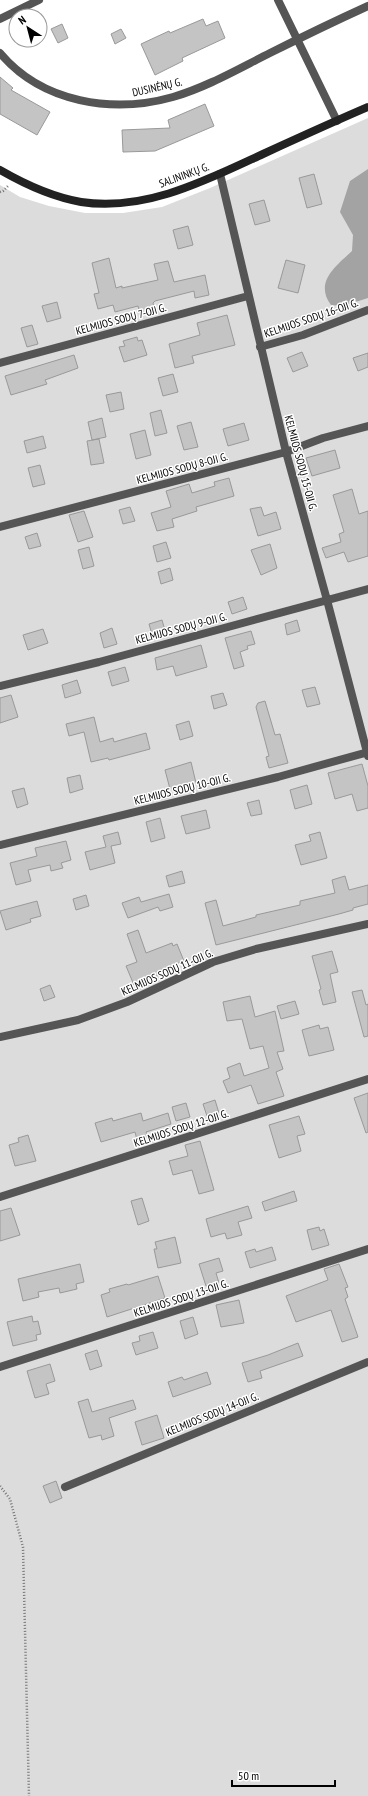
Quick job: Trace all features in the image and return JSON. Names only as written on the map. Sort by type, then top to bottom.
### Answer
[{"type":"main road","name":"SALININKŲ G.","points":[[0,170],[31,187],[53,195],[82,202],[108,204],[130,203],[175,191],[220,174],[368,106]]},
{"type":"street","points":[[0,19],[39,0]]},
{"type":"street","points":[[278,0],[336,121]]},
{"type":"street","name":"DUSINĖNŲ G.","points":[[0,53],[20,73],[43,87],[70,98],[100,104],[135,104],[172,97],[203,86],[368,6]]},
{"type":"street","name":"KELMIJOS SODŲ 15-OJI G.","points":[[220,174],[286,452],[368,753]]},
{"type":"street","name":"KELMIJOS SODŲ 7-OJI G.","points":[[0,363],[248,296]]},
{"type":"street","name":"KELMIJOS SODŲ 16-OJI G.","points":[[260,347],[303,335],[368,310]]},
{"type":"street","name":"KELMIJOS SODŲ 8-OJI G.","points":[[0,528],[286,452],[324,438],[368,426]]},
{"type":"street","name":"KELMIJOS SODŲ 9-OJI G.","points":[[0,686],[99,662],[368,589]]},
{"type":"street","name":"KELMIJOS SODŲ 10-OJI G.","points":[[0,845],[278,777],[368,753]]},
{"type":"street","name":"KELMIJOS SODŲ 11-OJI G.","points":[[0,1037],[78,1020],[127,1002],[213,962],[256,949],[368,924]]},
{"type":"street","name":"KELMIJOS SODŲ 12-OJI G.","points":[[0,1197],[368,1079]]},
{"type":"street","name":"KELMIJOS SODŲ 13-OJI G.","points":[[0,1368],[368,1249]]},
{"type":"street","name":"KELMIJOS SODŲ 14-OJI G.","points":[[65,1487],[368,1362]]},
{"type":"path","points":[[0,1486],[10,1499],[23,1547],[28,1796]]},
{"type":"shaded area","points":[[368,118],[368,1796],[0,1796],[0,185],[20,197],[49,206],[85,213],[123,213],[162,207],[210,188]]},
{"type":"shaded area","points":[[368,169],[368,298],[343,306],[331,305],[326,297],[326,282],[334,269],[352,251],[353,235],[340,212],[350,181]]},
{"type":"building","points":[[203,19],[206,26],[218,21],[225,38],[182,58],[183,61],[155,75],[141,44],[169,31],[170,33]]},
{"type":"building","points":[[62,24],[68,38],[58,43],[51,29]]},
{"type":"building","points":[[121,29],[126,38],[115,44],[111,34]]},
{"type":"building","points":[[0,77],[13,88],[11,90],[50,112],[37,135],[0,114]]},
{"type":"building","points":[[205,104],[214,126],[155,151],[123,152],[122,130],[170,128],[168,120]]},
{"type":"building","points":[[314,174],[322,204],[307,208],[299,178]]},
{"type":"building","points":[[264,200],[270,221],[255,225],[249,204]]},
{"type":"building","points":[[188,226],[193,245],[178,249],[173,230]]},
{"type":"building","points":[[109,258],[116,288],[158,280],[154,264],[168,261],[174,282],[205,275],[209,295],[195,298],[194,291],[155,301],[153,303],[155,311],[140,315],[138,306],[115,312],[113,305],[98,309],[94,294],[99,293],[92,263]]},
{"type":"building","points":[[286,260],[305,265],[298,293],[278,288]]},
{"type":"building","points":[[57,302],[61,318],[47,322],[42,306]]},
{"type":"building","points":[[227,315],[235,345],[192,356],[194,363],[175,368],[169,344],[200,335],[197,323]]},
{"type":"building","points":[[32,325],[38,344],[27,347],[21,328]]},
{"type":"building","points":[[137,337],[138,341],[142,340],[147,355],[124,362],[119,347],[125,346],[123,341]]},
{"type":"building","points":[[302,352],[308,366],[293,372],[287,358]]},
{"type":"building","points":[[368,353],[368,367],[358,371],[353,358]]},
{"type":"building","points":[[74,355],[78,368],[45,380],[47,384],[11,395],[5,376]]},
{"type":"building","points":[[173,374],[178,392],[163,396],[158,378]]},
{"type":"building","points":[[121,392],[124,409],[110,412],[106,395]]},
{"type":"building","points":[[161,410],[167,433],[155,436],[150,413]]},
{"type":"building","points":[[102,418],[106,437],[92,440],[88,422]]},
{"type":"building","points":[[191,422],[198,447],[184,450],[177,426]]},
{"type":"building","points":[[244,423],[249,440],[228,446],[223,429]]},
{"type":"building","points":[[145,430],[151,455],[136,459],[130,434]]},
{"type":"building","points":[[43,436],[46,448],[27,453],[24,441]]},
{"type":"building","points":[[99,439],[104,463],[91,465],[87,441]]},
{"type":"building","points":[[335,450],[340,468],[312,476],[306,458]]},
{"type":"building","points":[[40,465],[45,484],[33,487],[28,468]]},
{"type":"building","points":[[229,478],[234,496],[196,507],[197,511],[172,519],[174,527],[157,531],[151,513],[171,507],[166,491],[189,484],[192,493],[215,486],[214,482]]},
{"type":"building","points":[[352,489],[359,514],[368,511],[368,556],[348,562],[344,552],[326,558],[322,548],[341,542],[339,534],[344,532],[333,495]]},
{"type":"building","points":[[130,507],[135,521],[123,524],[119,510]]},
{"type":"building","points":[[261,507],[264,516],[276,512],[281,529],[258,536],[250,509]]},
{"type":"building","points":[[84,511],[93,537],[78,542],[69,515]]},
{"type":"building","points":[[37,533],[41,546],[29,549],[25,537]]},
{"type":"building","points":[[166,542],[171,558],[157,562],[153,546]]},
{"type":"building","points":[[270,544],[277,568],[261,575],[251,550]]},
{"type":"building","points":[[89,547],[94,566],[83,569],[78,550]]},
{"type":"building","points":[[170,568],[173,580],[161,584],[158,572]]},
{"type":"building","points":[[243,597],[247,609],[232,614],[228,602]]},
{"type":"building","points":[[162,620],[166,634],[153,638],[149,624]]},
{"type":"building","points":[[297,620],[300,631],[287,635],[285,624]]},
{"type":"building","points":[[112,628],[117,644],[104,648],[100,633]]},
{"type":"building","points":[[43,629],[48,643],[28,650],[23,635]]},
{"type":"building","points":[[251,631],[255,644],[247,646],[248,649],[240,652],[244,666],[234,669],[225,638]]},
{"type":"building","points":[[201,645],[207,667],[176,676],[173,666],[157,670],[155,658]]},
{"type":"building","points":[[125,667],[129,681],[112,686],[108,672]]},
{"type":"building","points":[[77,680],[81,693],[65,698],[62,685]]},
{"type":"building","points":[[315,687],[320,704],[307,707],[302,690]]},
{"type":"building","points":[[223,693],[227,705],[214,709],[211,696]]},
{"type":"building","points":[[11,695],[18,717],[0,723],[0,698]]},
{"type":"building","points":[[265,701],[275,735],[280,734],[288,763],[269,768],[266,757],[269,756],[256,707],[258,703]]},
{"type":"building","points":[[94,717],[100,742],[113,738],[114,742],[146,733],[150,749],[109,760],[108,758],[91,762],[84,732],[69,736],[66,724]]},
{"type":"building","points":[[189,721],[193,736],[180,740],[176,725]]},
{"type":"building","points":[[191,762],[196,783],[170,789],[165,770]]},
{"type":"building","points":[[362,764],[368,786],[368,808],[357,811],[352,794],[335,799],[328,773]]},
{"type":"building","points":[[80,775],[83,789],[70,793],[67,778]]},
{"type":"building","points":[[307,785],[312,804],[295,809],[290,790]]},
{"type":"building","points":[[24,788],[28,804],[17,808],[12,791]]},
{"type":"building","points":[[259,800],[262,814],[251,816],[247,803]]},
{"type":"building","points":[[206,810],[210,828],[186,834],[181,816]]},
{"type":"building","points":[[160,818],[165,838],[151,842],[146,822]]},
{"type":"building","points":[[118,832],[121,844],[111,846],[115,863],[90,870],[85,852],[106,847],[103,836]]},
{"type":"building","points":[[320,832],[327,858],[301,865],[295,845],[311,841],[309,835]]},
{"type":"building","points":[[66,841],[71,860],[61,863],[63,868],[51,871],[50,865],[28,870],[31,881],[16,885],[10,863],[37,856],[35,848]]},
{"type":"building","points":[[182,871],[185,883],[169,887],[166,876]]},
{"type":"building","points":[[345,876],[349,890],[368,885],[368,904],[339,914],[216,945],[205,903],[216,900],[223,926],[256,917],[256,915],[300,905],[300,901],[335,893],[332,880]]},
{"type":"building","points":[[169,894],[173,907],[160,911],[158,907],[128,918],[122,903],[139,897],[141,902]]},
{"type":"building","points":[[86,895],[89,906],[76,910],[73,899]]},
{"type":"building","points":[[37,901],[41,916],[30,919],[31,922],[6,930],[0,911]]},
{"type":"building","points":[[138,930],[146,953],[172,943],[173,946],[177,944],[184,961],[160,970],[162,974],[134,985],[126,966],[137,962],[127,934]]},
{"type":"building","points":[[332,951],[338,972],[330,974],[336,1002],[323,1005],[319,990],[321,989],[312,956]]},
{"type":"building","points":[[50,985],[55,997],[44,1001],[40,989]]},
{"type":"building","points":[[362,990],[366,1005],[368,1004],[368,1036],[364,1037],[352,992]]},
{"type":"building","points":[[250,996],[255,1017],[275,1011],[284,1051],[277,1052],[283,1069],[276,1072],[284,1096],[258,1104],[251,1085],[228,1093],[223,1081],[230,1078],[227,1068],[240,1063],[244,1076],[269,1068],[263,1046],[250,1049],[242,1019],[227,1021],[223,1002]]},
{"type":"building","points":[[295,1001],[299,1014],[281,1019],[277,1006]]},
{"type":"building","points":[[319,1025],[320,1029],[328,1027],[334,1050],[309,1056],[302,1030]]},
{"type":"building","points":[[368,1093],[368,1132],[366,1133],[354,1098]]},
{"type":"building","points":[[215,1100],[219,1113],[207,1116],[203,1104]]},
{"type":"building","points":[[186,1103],[190,1117],[176,1121],[172,1107]]},
{"type":"building","points":[[141,1113],[143,1121],[168,1113],[171,1124],[146,1132],[148,1136],[137,1140],[135,1132],[101,1142],[95,1123],[112,1118],[113,1121]]},
{"type":"building","points":[[299,1116],[305,1134],[297,1136],[301,1151],[279,1158],[269,1125]]},
{"type":"building","points":[[28,1135],[36,1161],[15,1166],[9,1145],[19,1142],[18,1138]]},
{"type":"building","points":[[200,1141],[214,1190],[199,1194],[192,1170],[173,1175],[169,1161],[188,1156],[185,1145]]},
{"type":"building","points":[[294,1191],[297,1201],[265,1211],[262,1202]]},
{"type":"building","points":[[142,1198],[149,1221],[138,1225],[131,1201]]},
{"type":"building","points":[[248,1206],[252,1218],[238,1222],[242,1235],[227,1239],[225,1233],[211,1237],[206,1219]]},
{"type":"building","points":[[11,1208],[20,1235],[0,1241],[0,1211]]},
{"type":"building","points":[[319,1227],[320,1231],[324,1229],[329,1245],[312,1250],[307,1230]]},
{"type":"building","points":[[175,1237],[181,1263],[158,1268],[154,1249],[157,1249],[155,1242]]},
{"type":"building","points":[[272,1247],[276,1260],[250,1268],[245,1252],[255,1249],[256,1252]]},
{"type":"building","points":[[219,1258],[223,1271],[216,1273],[219,1283],[206,1286],[199,1264]]},
{"type":"building","points":[[80,1264],[84,1282],[76,1284],[77,1289],[60,1293],[59,1288],[38,1292],[39,1297],[23,1301],[18,1279]]},
{"type":"building","points":[[339,1264],[348,1287],[345,1288],[348,1297],[345,1299],[358,1337],[342,1342],[331,1310],[296,1322],[286,1296],[328,1280],[324,1269]]},
{"type":"building","points":[[158,1276],[165,1298],[107,1317],[101,1295],[110,1292],[109,1289]]},
{"type":"building","points":[[239,1300],[244,1323],[221,1327],[216,1305]]},
{"type":"building","points":[[32,1316],[33,1322],[38,1321],[41,1334],[36,1335],[37,1340],[13,1346],[7,1322]]},
{"type":"building","points":[[193,1317],[198,1334],[185,1339],[180,1321]]},
{"type":"building","points":[[153,1332],[158,1348],[136,1355],[132,1343],[140,1341],[139,1336]]},
{"type":"building","points":[[298,1343],[303,1356],[260,1371],[262,1378],[248,1382],[242,1363],[268,1355]]},
{"type":"building","points":[[97,1350],[102,1366],[90,1370],[85,1354]]},
{"type":"building","points":[[50,1364],[55,1381],[46,1384],[49,1394],[35,1398],[27,1371]]},
{"type":"building","points":[[207,1372],[211,1384],[173,1397],[168,1382],[182,1377],[184,1380]]},
{"type":"building","points":[[88,1399],[92,1412],[133,1400],[136,1409],[109,1418],[114,1436],[102,1440],[101,1435],[89,1438],[78,1402]]},
{"type":"building","points":[[157,1415],[164,1438],[142,1445],[135,1422]]},
{"type":"building","points":[[56,1481],[62,1498],[50,1503],[43,1486]]}]
